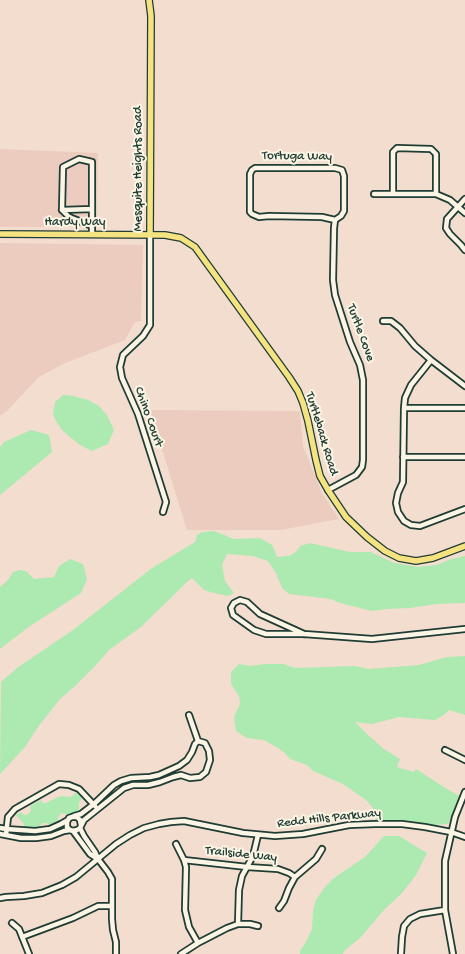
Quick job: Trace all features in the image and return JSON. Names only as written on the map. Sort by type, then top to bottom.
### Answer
[{"type":"main road","name":"Mesquite Heights Road","points":[[149,0],[151,16],[150,235]]},
{"type":"main road","name":"Hardy Way","points":[[0,234],[150,235]]},
{"type":"main road","name":"Turtleback Road","points":[[150,235],[165,235],[180,238],[195,248],[288,377],[298,391],[303,403],[320,476],[346,517],[367,538],[385,551],[399,558],[416,560],[432,558],[465,546]]},
{"type":"street","points":[[393,194],[393,152],[397,148],[431,149],[436,154],[436,194]]},
{"type":"street","points":[[92,226],[69,217],[62,210],[63,166],[79,159],[92,162],[92,209],[92,226],[92,234]]},
{"type":"street","name":"Tortuga Way","points":[[335,220],[322,217],[259,217],[252,214],[250,212],[250,174],[255,168],[335,168],[342,170]]},
{"type":"street","name":"Turtle Cove","points":[[328,490],[356,475],[362,467],[364,460],[364,380],[335,295],[333,280],[333,243],[335,220],[342,216],[344,211],[344,176],[342,170]]},
{"type":"street","points":[[374,194],[436,194],[450,200],[465,213]]},
{"type":"street","points":[[465,199],[447,219],[446,228],[465,250]]},
{"type":"street","points":[[62,210],[92,209]]},
{"type":"street","name":"Mesquite Heights Road","points":[[143,336],[150,325],[150,235]]},
{"type":"street","points":[[383,322],[391,321],[400,328],[415,346],[465,386]]},
{"type":"street","name":"Chino Court","points":[[143,336],[123,355],[120,367],[122,378],[138,414],[166,502],[163,512]]},
{"type":"street","points":[[431,360],[411,385],[406,398],[404,408],[403,482],[398,493],[396,503],[398,512],[404,521],[411,525],[420,526],[465,509]]},
{"type":"street","points":[[404,408],[465,408]]},
{"type":"street","points":[[403,457],[465,457]]},
{"type":"street","points":[[304,634],[260,614],[247,602],[240,600],[234,603],[232,608],[233,615],[254,630],[266,634],[304,634],[372,639],[465,629]]},
{"type":"street","points":[[189,715],[198,741]]},
{"type":"street","points":[[0,828],[35,831],[50,829],[68,820],[69,818],[81,814],[114,785],[122,781],[131,778],[160,775],[179,766],[187,760],[198,741]]},
{"type":"street","points":[[0,834],[21,838],[36,838],[51,836],[64,831],[77,830],[84,820],[124,788],[133,785],[154,784],[173,776],[180,775],[190,778],[200,776],[206,772],[210,760],[209,751],[205,743],[198,741]]},
{"type":"street","points":[[445,750],[465,760]]},
{"type":"street","points":[[6,835],[8,816],[15,809],[59,784],[69,784],[78,789],[98,809]]},
{"type":"street","points":[[452,954],[445,910],[445,861],[454,817],[465,792]]},
{"type":"street","points":[[74,816],[79,818],[84,836],[112,879],[113,930],[116,942],[116,954]]},
{"type":"street","points":[[68,820],[66,824],[67,827],[72,831],[90,854],[98,859]]},
{"type":"street","name":"Redd Hills Parkway","points":[[0,898],[42,893],[62,885],[76,877],[116,844],[130,835],[144,828],[171,822],[196,823],[243,833],[275,836],[303,834],[349,825],[402,824],[451,832],[465,837]]},
{"type":"street","points":[[238,924],[239,890],[242,876],[253,856],[258,835]]},
{"type":"street","points":[[176,844],[186,867],[185,910],[188,927],[198,943]]},
{"type":"street","points":[[279,908],[284,901],[294,877],[316,859],[322,849]]},
{"type":"street","name":"Trailside Way","points":[[184,860],[278,869],[289,873],[294,877]]},
{"type":"street","points":[[22,936],[73,918],[98,906],[112,906]]},
{"type":"street","points":[[401,954],[404,926],[410,920],[420,914],[445,910]]},
{"type":"street","points":[[12,922],[19,929],[29,954]]},
{"type":"street","points":[[181,954],[198,943],[227,928],[238,924],[258,926]]},
{"type":"shaded area","points":[[0,149],[98,153],[97,227],[0,227]]},
{"type":"shaded area","points":[[0,243],[143,245],[141,321],[135,322],[125,340],[65,363],[39,377],[6,412],[0,416]]},
{"type":"shaded area","points":[[150,410],[300,411],[303,446],[322,493],[339,519],[281,530],[187,530]]},
{"type":"green space","points":[[63,395],[88,400],[99,406],[107,415],[114,430],[108,444],[92,451],[80,445],[62,430],[53,414],[55,402]]},
{"type":"green space","points":[[31,430],[49,435],[52,452],[0,495],[0,447],[4,442]]},
{"type":"green space","points":[[214,531],[234,539],[260,538],[272,545],[277,557],[289,556],[296,552],[300,546],[310,543],[350,552],[371,552],[394,563],[419,567],[437,565],[451,559],[465,556],[465,603],[437,604],[372,611],[340,603],[331,599],[289,594],[282,588],[276,573],[268,561],[253,556],[227,554],[222,565],[225,581],[234,593],[228,596],[214,593],[204,590],[192,578],[188,581],[141,627],[109,650],[74,687],[60,699],[38,727],[25,747],[0,774],[1,682],[17,668],[73,630],[152,568],[195,542],[197,535],[202,532]]},
{"type":"green space","points":[[70,559],[83,564],[87,579],[81,593],[30,626],[0,649],[0,587],[8,580],[13,572],[20,570],[26,571],[34,579],[54,577],[59,566]]},
{"type":"green space","points":[[465,656],[465,715],[449,710],[435,720],[399,717],[372,724],[355,722],[384,749],[400,759],[397,767],[414,772],[416,769],[461,797],[448,824],[433,825],[409,821],[376,821],[373,808],[366,800],[343,784],[313,771],[307,765],[290,759],[285,753],[264,740],[247,738],[236,731],[234,717],[240,704],[239,696],[231,684],[231,672],[239,664],[250,666],[283,664],[295,668],[355,666],[369,669],[419,665],[447,657]]},
{"type":"green space","points":[[76,792],[82,798],[79,803],[79,814],[68,815],[61,813],[58,818],[62,822],[49,828],[48,824],[43,823],[37,830],[25,830],[24,824],[16,815],[21,812],[24,815],[27,815],[31,811],[30,806],[41,800],[43,803],[46,803],[58,797],[73,796]]},
{"type":"green space","points":[[384,836],[399,836],[427,853],[416,875],[403,892],[384,910],[361,937],[344,951],[343,954],[300,954],[300,951],[312,929],[313,911],[316,900],[324,888],[334,878],[365,857]]}]
